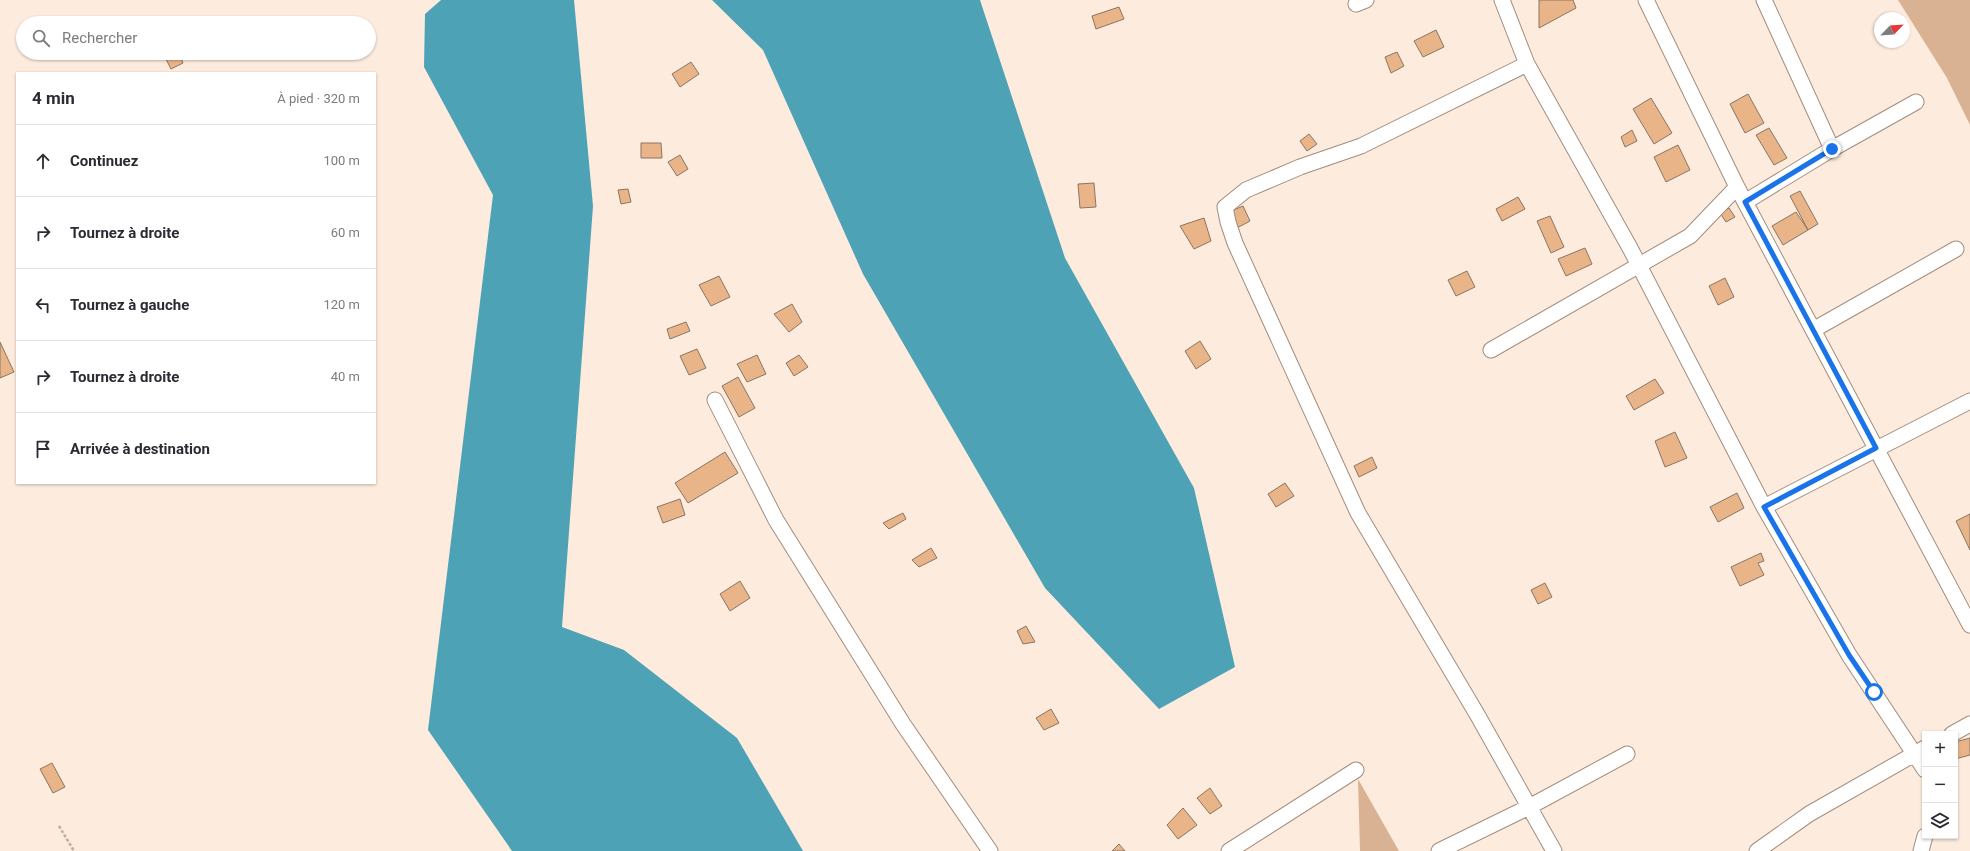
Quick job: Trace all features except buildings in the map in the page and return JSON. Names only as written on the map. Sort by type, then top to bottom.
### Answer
[{"type":"street","points":[[1502,0],[1527,64],[1638,265],[1764,507],[1849,655],[1920,751],[1924,767]]},
{"type":"street","points":[[1646,0],[1737,187],[1970,625]]},
{"type":"street","points":[[1764,0],[1832,149]]},
{"type":"street","points":[[1527,64],[1361,146],[1300,167],[1246,190],[1226,207],[1228,222],[1235,243],[1358,513],[1478,716],[1554,851]]},
{"type":"street","points":[[1745,202],[1832,149],[1916,102]]},
{"type":"street","points":[[1491,350],[1690,236],[1737,187]]},
{"type":"street","points":[[1813,330],[1956,249]]},
{"type":"street","points":[[715,400],[776,520],[903,724],[990,851]]},
{"type":"street","points":[[1764,507],[1876,448],[1970,401]]},
{"type":"street","points":[[1957,731],[1970,724]]},
{"type":"street","points":[[1758,851],[1809,814],[1920,751]]},
{"type":"street","points":[[1439,851],[1529,807],[1627,754]]},
{"type":"street","points":[[1229,851],[1356,770]]},
{"type":"street","points":[[1921,851],[1924,839]]},
{"type":"path","points":[[59,826],[74,851]]},
{"type":"shaded area","points":[[1898,0],[1970,0],[1970,125],[1947,78],[1910,19],[1910,12],[1906,12]]},
{"type":"shaded area","points":[[1358,779],[1399,851],[1360,851]]},
{"type":"water","points":[[441,0],[574,0],[593,206],[562,627],[624,650],[737,738],[803,851],[512,851],[428,730],[493,195],[424,67],[425,14]]},
{"type":"water","points":[[712,0],[980,0],[1065,258],[1194,488],[1235,667],[1159,709],[1045,588],[863,274],[763,50]]},
{"type":"route","points":[[1832,149],[1745,202],[1876,448],[1764,507],[1849,655],[1874,692]]}]
